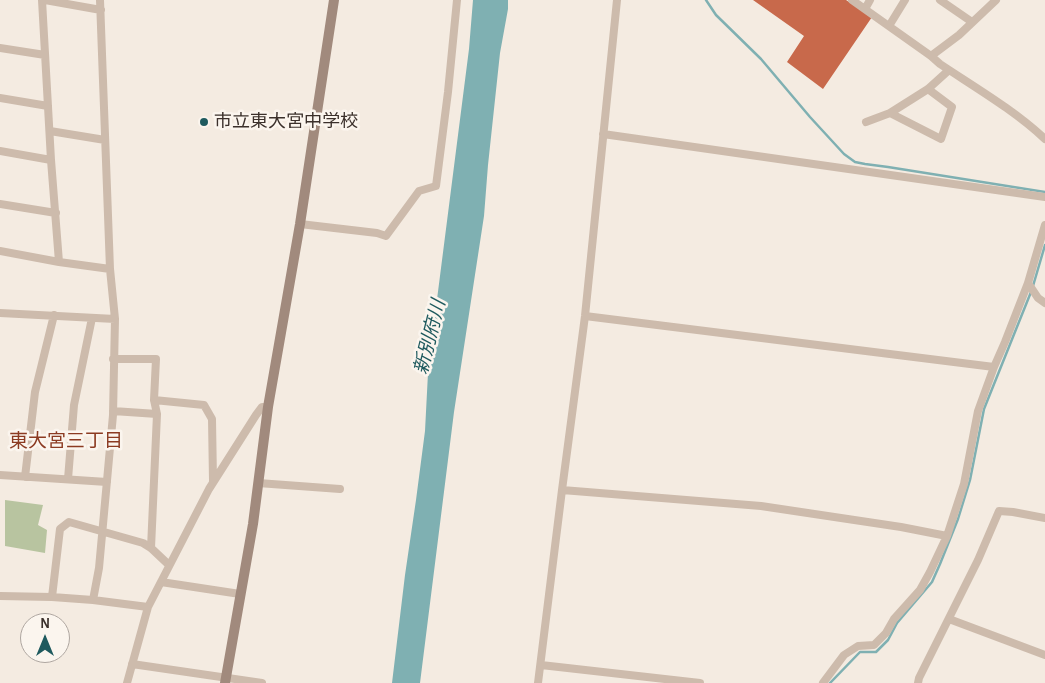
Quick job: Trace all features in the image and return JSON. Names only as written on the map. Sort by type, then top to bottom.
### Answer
[{"type":"street","points":[[59,262],[45,55],[44,0],[100,10]]},
{"type":"street","points":[[93,600],[99,568],[113,412],[115,319],[110,269],[100,0]]},
{"type":"street","points":[[225,680],[253,524],[268,407],[300,224],[334,0]]},
{"type":"street","points":[[300,224],[377,233],[386,236],[419,191],[436,186],[457,0]]},
{"type":"street","points":[[538,683],[585,316],[617,0]]},
{"type":"street","points":[[852,0],[940,64],[1018,116],[1045,139]]},
{"type":"street","points":[[865,9],[870,0]]},
{"type":"street","points":[[889,26],[905,0]]},
{"type":"street","points":[[940,0],[972,22]]},
{"type":"street","points":[[931,56],[959,34],[996,0]]},
{"type":"street","points":[[0,48],[45,55]]},
{"type":"street","points":[[866,122],[890,113],[928,89],[949,70]]},
{"type":"street","points":[[890,113],[941,139],[952,107],[928,89]]},
{"type":"street","points":[[0,98],[48,106]]},
{"type":"street","points":[[50,131],[105,140]]},
{"type":"street","points":[[603,134],[1045,197]]},
{"type":"street","points":[[0,151],[52,160]]},
{"type":"street","points":[[0,204],[56,213]]},
{"type":"street","points":[[823,683],[844,656],[858,646],[874,645],[886,633],[894,619],[923,584],[930,572],[947,536],[964,484],[978,411],[1028,283],[1045,225]]},
{"type":"street","points":[[0,252],[110,269]]},
{"type":"street","points":[[1028,283],[1038,298],[1045,303]]},
{"type":"street","points":[[0,322],[1,313],[115,319]]},
{"type":"street","points":[[25,477],[35,392],[54,315]]},
{"type":"street","points":[[585,316],[994,367]]},
{"type":"street","points":[[68,479],[74,405],[92,318]]},
{"type":"street","points":[[113,359],[156,359],[154,400],[157,414],[151,548]]},
{"type":"street","points":[[154,400],[204,405],[212,419],[213,482]]},
{"type":"street","points":[[127,683],[148,607],[213,482],[256,415],[262,407],[268,407]]},
{"type":"street","points":[[113,412],[157,414]]},
{"type":"street","points":[[0,475],[107,482]]},
{"type":"street","points":[[258,483],[340,489]]},
{"type":"street","points":[[562,490],[762,506],[901,527],[947,536]]},
{"type":"street","points":[[918,683],[978,560],[999,511],[1045,518]]},
{"type":"street","points":[[52,598],[60,529],[69,522],[143,542],[170,565]]},
{"type":"street","points":[[161,582],[240,594]]},
{"type":"street","points":[[0,596],[93,600],[148,607]]},
{"type":"street","points":[[949,619],[1045,655]]},
{"type":"street","points":[[132,664],[225,680],[262,683]]},
{"type":"street","points":[[541,665],[700,683]]},
{"type":"green space","points":[[5,500],[43,505],[38,525],[47,530],[45,553],[5,546]]},
{"type":"water","points":[[473,0],[508,0],[500,53],[484,216],[454,412],[420,683],[392,683],[425,431],[428,373],[469,49]]},
{"type":"building","points":[[753,0],[846,0],[872,17],[823,89],[787,62],[804,36]]},
{"type":"waterway","points":[[706,0],[716,15],[761,59],[844,154],[855,162],[1045,192]]},
{"type":"waterway","points":[[1033,286],[1045,245]]},
{"type":"waterway","points":[[830,683],[860,652],[876,652],[888,640],[897,623],[932,582],[958,519],[970,480],[984,409],[1031,292]]},
{"type":"place","name":"市立東大宮中学校","points":[[204,122]]},
{"type":"district","name":"東大宮三丁目","points":[[66,441]]},
{"type":"water label","name":"新別府川","points":[[430,337]]}]
